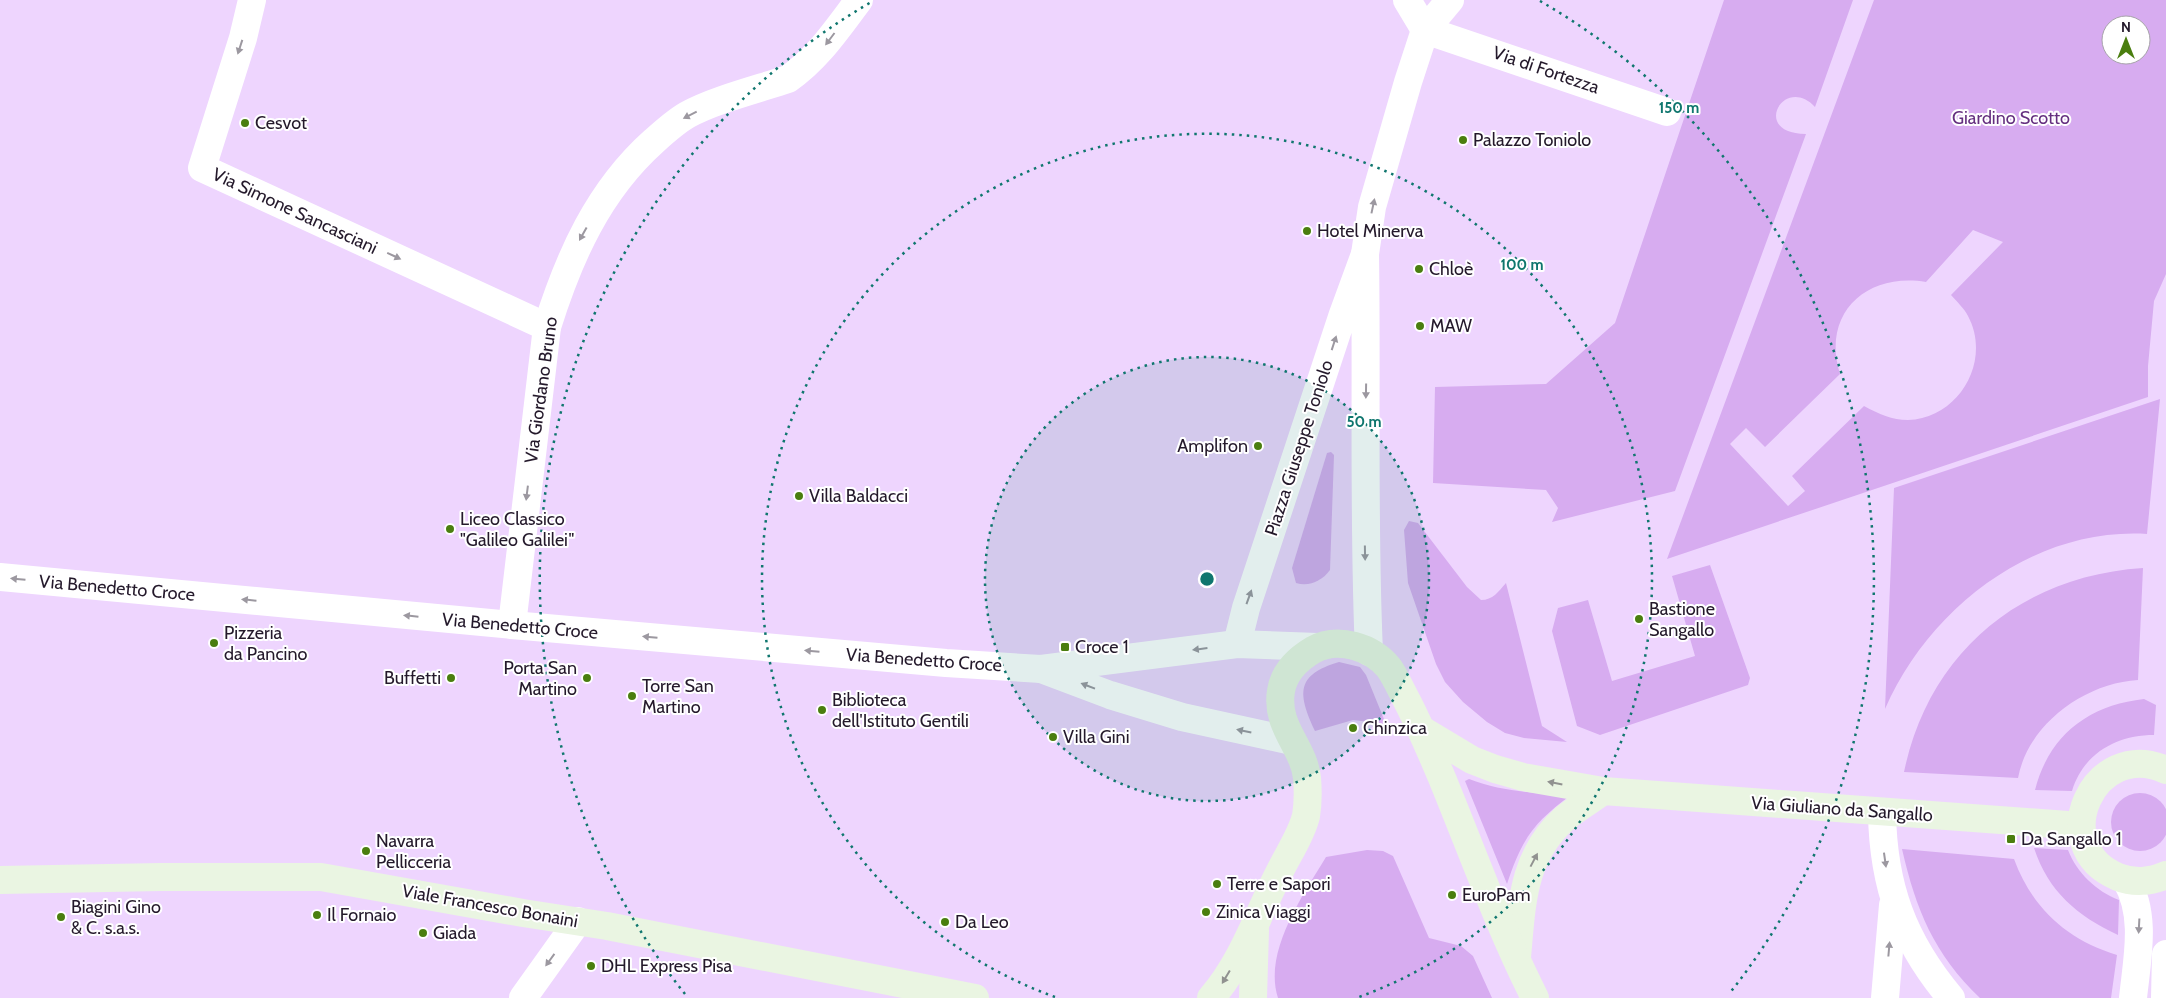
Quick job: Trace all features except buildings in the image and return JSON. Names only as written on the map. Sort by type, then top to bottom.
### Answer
[{"type":"main road","points":[[1211,998],[1236,961],[1300,834],[1306,816],[1308,800],[1306,770],[1281,715],[1281,691],[1288,672],[1295,663],[1318,647],[1330,644],[1351,645],[1369,652],[1389,668],[1422,730],[1535,998]]},
{"type":"main road","name":"Via Giuliano da Sangallo","points":[[1422,730],[1472,760],[1496,769],[1524,777],[1603,791],[2081,826]]},
{"type":"main road","points":[[2166,770],[2148,765],[2134,765],[2121,768],[2109,774],[2094,788],[2086,799],[2082,812],[2081,826],[2085,844],[2095,860],[2109,872],[2126,880],[2143,881],[2166,875]]},
{"type":"main road","points":[[1517,959],[1525,885],[1533,860],[1560,824],[1603,791]]},
{"type":"main road","name":"Viale Francesco Bonaini","points":[[0,880],[321,877],[578,921],[975,998]]},
{"type":"main road","points":[[1253,998],[1256,923]]},
{"type":"street","name":"Via Simone Sancasciani","points":[[252,0],[243,38],[202,168],[547,327]]},
{"type":"street","name":"Via Giordano Bruno","points":[[512,625],[547,327],[561,282],[579,241],[601,201],[633,160],[687,115],[788,79],[802,69],[821,50],[859,0]]},
{"type":"street","points":[[1407,0],[1425,30],[1450,0]]},
{"type":"street","name":"Via di Fortezza","points":[[1425,30],[1667,112]]},
{"type":"street","name":"Piazza Giuseppe Toniolo","points":[[1369,652],[1364,468],[1367,373],[1365,254],[1372,207],[1386,155],[1425,30]]},
{"type":"street","name":"Piazza Giuseppe Toniolo","points":[[1237,644],[1246,608],[1343,314],[1365,254]]},
{"type":"street","name":"Via Benedetto Croce","points":[[0,577],[512,625],[946,663],[1041,669],[1237,644],[1318,647]]},
{"type":"street","name":"Via Benedetto Croce","points":[[1041,669],[1182,717],[1292,742]]},
{"type":"street","points":[[1882,812],[1882,844],[1894,899],[1910,939],[1922,960],[1951,998]]},
{"type":"street","points":[[2126,880],[2135,897],[2139,916],[2133,998]]},
{"type":"street","points":[[1885,998],[1894,899]]},
{"type":"street","points":[[523,998],[578,921]]},
{"type":"street","points":[[2165,998],[2166,954]]},
{"type":"green space","points":[[1724,0],[1853,0],[1815,107],[1803,99],[1793,97],[1784,101],[1778,108],[1776,117],[1779,125],[1789,131],[1806,134],[1675,491],[1552,522],[1558,508],[1546,490],[1433,483],[1435,387],[1546,384],[1615,323]]},
{"type":"green space","name":"Giardino Scotto","points":[[1874,0],[2166,0],[2166,274],[2154,301],[2148,366],[2148,397],[1667,559]],"holes":[[[1973,230],[2003,242],[1951,295],[1968,316],[1974,333],[1976,351],[1973,368],[1966,384],[1956,398],[1942,409],[1926,417],[1908,420],[1891,418],[1864,406],[1792,476],[1805,491],[1788,506],[1730,444],[1746,428],[1765,447],[1840,374],[1836,352],[1837,332],[1843,315],[1854,301],[1868,291],[1885,284],[1905,281],[1926,282]]]},
{"type":"green space","points":[[2160,399],[2147,534],[2105,535],[2065,544],[2026,560],[1990,581],[1957,607],[1929,638],[1904,672],[1885,709],[1894,488]]},
{"type":"green space","points":[[1331,452],[1334,455],[1330,570],[1323,577],[1310,584],[1296,583],[1292,568],[1327,453]]},
{"type":"green space","points":[[1409,521],[1418,523],[1467,587],[1481,600],[1492,597],[1506,583],[1542,726],[1567,742],[1524,738],[1505,733],[1487,722],[1463,702],[1445,682],[1436,664],[1408,583],[1404,530]]},
{"type":"green space","points":[[1710,565],[1750,678],[1748,685],[1600,735],[1577,726],[1552,631],[1558,608],[1588,600],[1612,681],[1695,656],[1672,576]]},
{"type":"green space","points":[[2143,568],[2138,680],[2098,689],[2079,698],[2062,710],[2046,724],[2034,740],[2024,758],[2018,778],[1904,772],[1916,729],[1935,691],[1958,657],[1987,628],[2020,604],[2058,586],[2099,574]]},
{"type":"green space","points":[[1339,662],[1360,667],[1366,675],[1386,724],[1353,720],[1315,731],[1305,706],[1304,688],[1314,673]]},
{"type":"green space","points":[[2144,699],[2156,705],[2154,735],[2127,739],[2103,749],[2084,767],[2072,791],[2035,790],[2041,771],[2050,753],[2074,726],[2106,708],[2124,702]]},
{"type":"green space","points":[[1469,779],[1494,787],[1571,795],[1547,814],[1530,833],[1512,868],[1507,884],[1465,781]]},
{"type":"green space","points":[[2134,793],[2146,793],[2161,801],[2169,816],[2169,828],[2161,843],[2146,851],[2134,851],[2119,843],[2111,828],[2111,816],[2119,801]]},
{"type":"green space","points":[[2034,848],[2068,850],[2082,874],[2088,880],[2103,892],[2119,900],[2118,935],[2103,928],[2066,900],[2047,877]]},
{"type":"green space","points":[[1902,849],[2014,859],[2031,893],[2054,920],[2082,941],[2117,955],[2111,998],[1980,998],[1950,965],[1929,930],[1907,871]]},
{"type":"green space","points":[[1367,850],[1383,851],[1393,856],[1429,938],[1461,946],[1473,956],[1492,998],[1278,998],[1275,980],[1276,962],[1281,943],[1297,906],[1326,857]]},
{"type":"place","name":"Cesvot","points":[[245,123]]},
{"type":"place","name":"Palazzo Toniolo","points":[[1463,140]]},
{"type":"place","name":"Hotel Minerva","points":[[1307,231]]},
{"type":"place","name":"Chloè","points":[[1419,269]]},
{"type":"place","name":"MAW","points":[[1420,326]]},
{"type":"place","name":"Amplifon","points":[[1258,446]]},
{"type":"place","name":"Villa Baldacci","points":[[799,496]]},
{"type":"place","name":"Liceo Classico \"Galileo Galilei\"","points":[[450,529]]},
{"type":"place","name":"Bastione Sangallo","points":[[1639,619]]},
{"type":"place","name":"Pizzeria da Pancino","points":[[214,643]]},
{"type":"place","name":"Croce 1","points":[[1065,647]]},
{"type":"place","name":"Buffetti","points":[[451,678]]},
{"type":"place","name":"Porta San Martino","points":[[587,678]]},
{"type":"place","name":"Torre San Martino","points":[[632,696]]},
{"type":"place","name":"Biblioteca dell'Istituto Gentili","points":[[822,710]]},
{"type":"place","name":"Chinzica","points":[[1353,728]]},
{"type":"place","name":"Villa Gini","points":[[1053,737]]},
{"type":"place","name":"Da Sangallo 1","points":[[2011,839]]},
{"type":"place","name":"Navarra Pellicceria","points":[[366,851]]},
{"type":"place","name":"Terre e Sapori","points":[[1217,884]]},
{"type":"place","name":"EuroPam","points":[[1452,895]]},
{"type":"place","name":"Zinica Viaggi","points":[[1206,912]]},
{"type":"place","name":"Il Fornaio","points":[[317,915]]},
{"type":"place","name":"Biagini Gino & C. s.a.s.","points":[[61,917]]},
{"type":"place","name":"Da Leo","points":[[945,922]]},
{"type":"place","name":"Giada","points":[[423,933]]},
{"type":"place","name":"DHL Express Pisa","points":[[591,966]]}]
